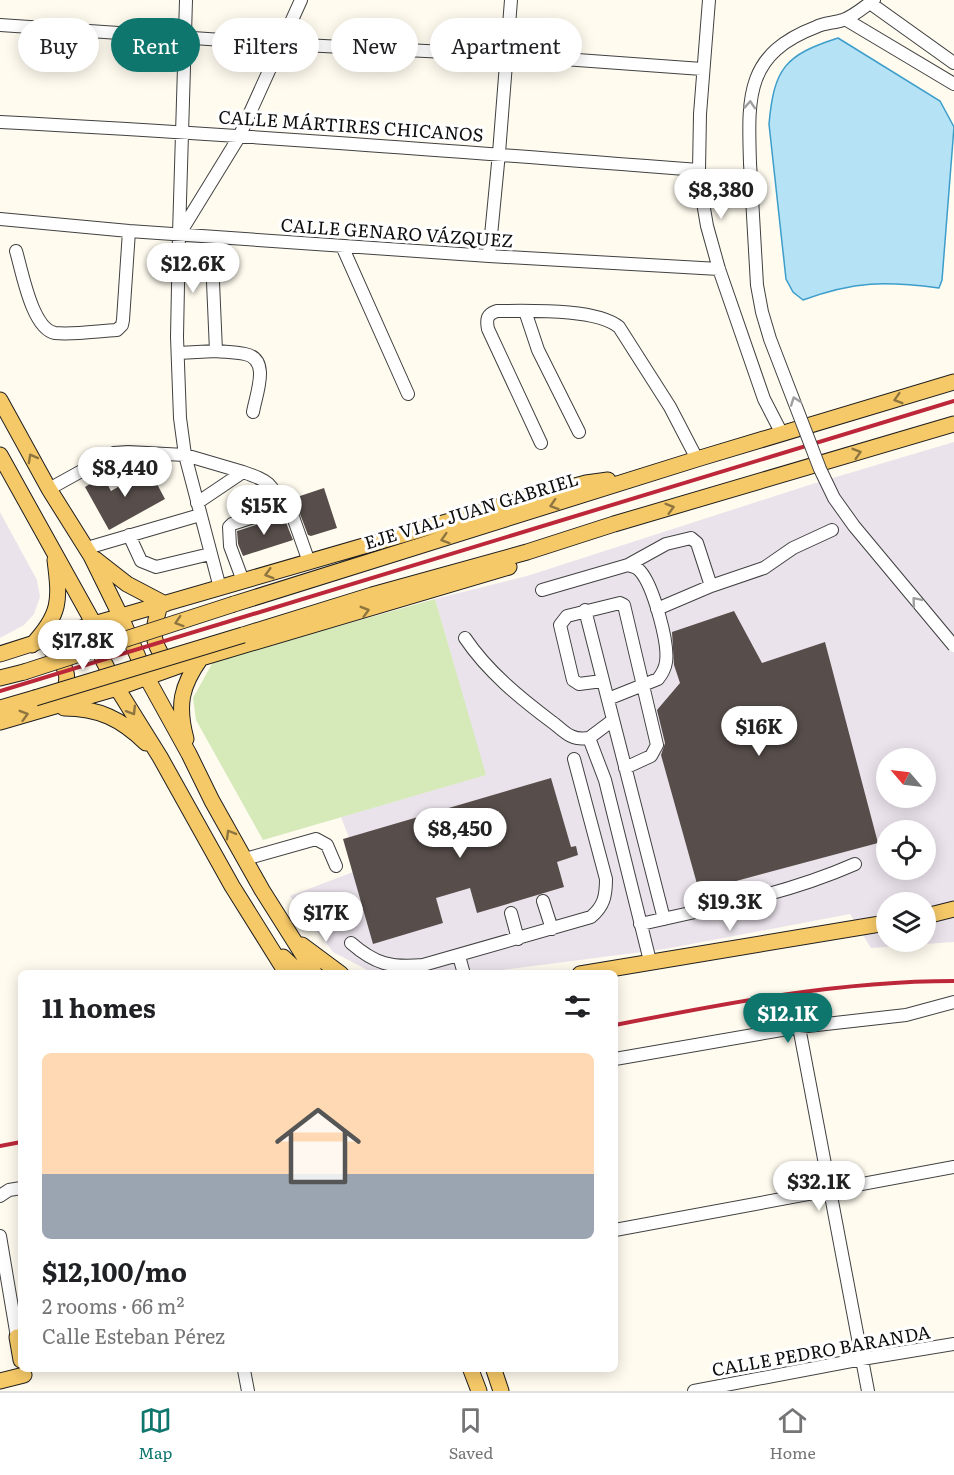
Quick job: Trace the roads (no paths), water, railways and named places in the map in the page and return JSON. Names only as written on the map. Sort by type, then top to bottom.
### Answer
[{"type":"main road","name":"EJE VIAL JUAN GABRIEL","points":[[0,678],[697,459],[954,382]]},
{"type":"main road","points":[[0,400],[49,489],[89,552],[121,617],[147,678],[212,801],[262,890],[313,970]]},
{"type":"main road","points":[[0,708],[954,424]]},
{"type":"main road","points":[[0,455],[94,624],[104,660],[117,688],[284,970]]},
{"type":"main road","points":[[0,654],[94,624],[586,483],[650,474]]},
{"type":"main road","points":[[0,722],[117,688],[201,658],[452,585],[563,550],[614,524]]},
{"type":"main road","points":[[38,643],[58,603],[54,549]]},
{"type":"main road","points":[[89,552],[127,584],[163,605]]},
{"type":"main road","points":[[163,605],[153,627],[154,639],[158,651],[172,669]]},
{"type":"main road","points":[[38,643],[64,665],[67,675],[65,690],[52,708]]},
{"type":"main road","points":[[189,754],[182,723],[182,697],[189,676],[201,658]]},
{"type":"main road","points":[[52,708],[92,710],[108,716],[140,738],[160,757]]},
{"type":"main road","points":[[191,814],[212,801]]},
{"type":"main road","points":[[242,902],[262,890]]},
{"type":"main road","points":[[936,914],[954,909]]},
{"type":"main road","points":[[602,970],[876,925]]},
{"type":"main road","points":[[259,930],[297,970]]},
{"type":"main road","points":[[293,938],[336,970]]},
{"type":"main road","points":[[472,1372],[479,1391]]},
{"type":"main road","points":[[495,1372],[501,1391]]},
{"type":"main road","points":[[0,1380],[24,1379]]},
{"type":"street","points":[[186,0],[186,18]]},
{"type":"street","points":[[293,18],[301,0]]},
{"type":"street","points":[[511,18],[512,0]]},
{"type":"street","points":[[709,0],[702,69],[699,170],[707,226],[719,269],[764,399],[782,434]]},
{"type":"street","points":[[954,63],[872,2],[845,19],[818,26],[788,39],[776,48],[758,73],[751,92],[748,123],[757,285],[762,312],[770,339],[820,469],[834,498],[854,526],[954,646]]},
{"type":"street","points":[[845,19],[954,84]]},
{"type":"street","points":[[0,25],[111,32]]},
{"type":"street","points":[[319,46],[430,52]]},
{"type":"street","points":[[582,61],[702,69]]},
{"type":"street","points":[[185,72],[179,234],[180,418],[185,454],[220,588]]},
{"type":"street","points":[[179,234],[239,137],[269,72]]},
{"type":"street","points":[[489,256],[507,72]]},
{"type":"street","name":"CALLE MÁRTIRES CHICANOS","points":[[0,122],[499,153],[699,170]]},
{"type":"street","name":"CALLE GENARO VÁZQUEZ","points":[[0,219],[129,231],[342,246],[719,269]]},
{"type":"street","points":[[16,251],[34,312],[43,326],[56,333],[117,330],[123,320],[129,231]]},
{"type":"street","points":[[342,246],[408,394]]},
{"type":"street","points":[[212,259],[216,351]]},
{"type":"street","points":[[525,311],[538,350],[579,432]]},
{"type":"street","points":[[541,443],[488,329],[486,322],[490,313],[525,311],[601,317],[612,321],[620,327],[670,407],[697,459]]},
{"type":"street","points":[[178,353],[216,351],[247,354],[256,359],[261,368],[253,412]]},
{"type":"street","points":[[49,489],[114,453],[185,454],[263,479],[274,489],[282,508],[292,514],[309,562]]},
{"type":"street","points":[[89,552],[199,509],[243,472]]},
{"type":"street","points":[[243,581],[228,538],[229,527],[232,524],[282,508]]},
{"type":"street","points":[[657,609],[711,586],[764,568],[793,548],[832,530]]},
{"type":"street","points":[[129,535],[141,561],[156,567],[210,554]]},
{"type":"street","points":[[542,590],[628,565],[666,544],[691,538],[697,543],[711,586]]},
{"type":"street","points":[[214,568],[236,562]]},
{"type":"street","points":[[608,699],[643,687],[658,679],[664,672],[666,663],[666,651],[657,609],[642,573],[636,567],[628,565]]},
{"type":"street","points":[[602,681],[579,684],[573,680],[560,625],[567,616],[616,602],[624,605],[657,745],[651,756],[625,768]]},
{"type":"street","points":[[585,610],[664,919]]},
{"type":"street","points":[[465,638],[493,672],[531,706],[571,736],[581,739],[589,738],[613,720]]},
{"type":"street","points":[[589,738],[605,780],[650,961]]},
{"type":"street","points":[[351,943],[368,957],[383,963],[403,967],[423,965],[591,917],[602,908],[606,894],[606,879],[574,759]]},
{"type":"street","points":[[245,859],[316,839],[327,845],[336,866]]},
{"type":"street","points":[[640,924],[768,895],[827,876],[855,864]]},
{"type":"street","points":[[543,901],[552,929]]},
{"type":"street","points":[[511,913],[518,939]]},
{"type":"street","points":[[459,956],[463,970]]},
{"type":"street","points":[[618,1058],[799,1027],[906,1015],[954,1002]]},
{"type":"street","points":[[799,1027],[868,1391]]},
{"type":"street","points":[[618,1229],[954,1167]]},
{"type":"street","points":[[0,1196],[9,1190],[18,1188]]},
{"type":"street","points":[[0,1236],[18,1332]]},
{"type":"street","name":"CALLE PEDRO BARANDA","points":[[694,1391],[954,1344]]},
{"type":"street","points":[[244,1372],[248,1391]]},
{"type":"water","points":[[838,38],[940,101],[954,127],[942,280],[939,288],[902,284],[870,284],[839,289],[803,300],[793,292],[786,279],[769,124],[774,89],[786,66],[794,58],[820,44]]},
{"type":"railway","points":[[0,691],[954,401]]},
{"type":"railway","points":[[618,1024],[741,1001],[826,989],[954,981]]},
{"type":"railway","points":[[0,1146],[18,1143]]}]
